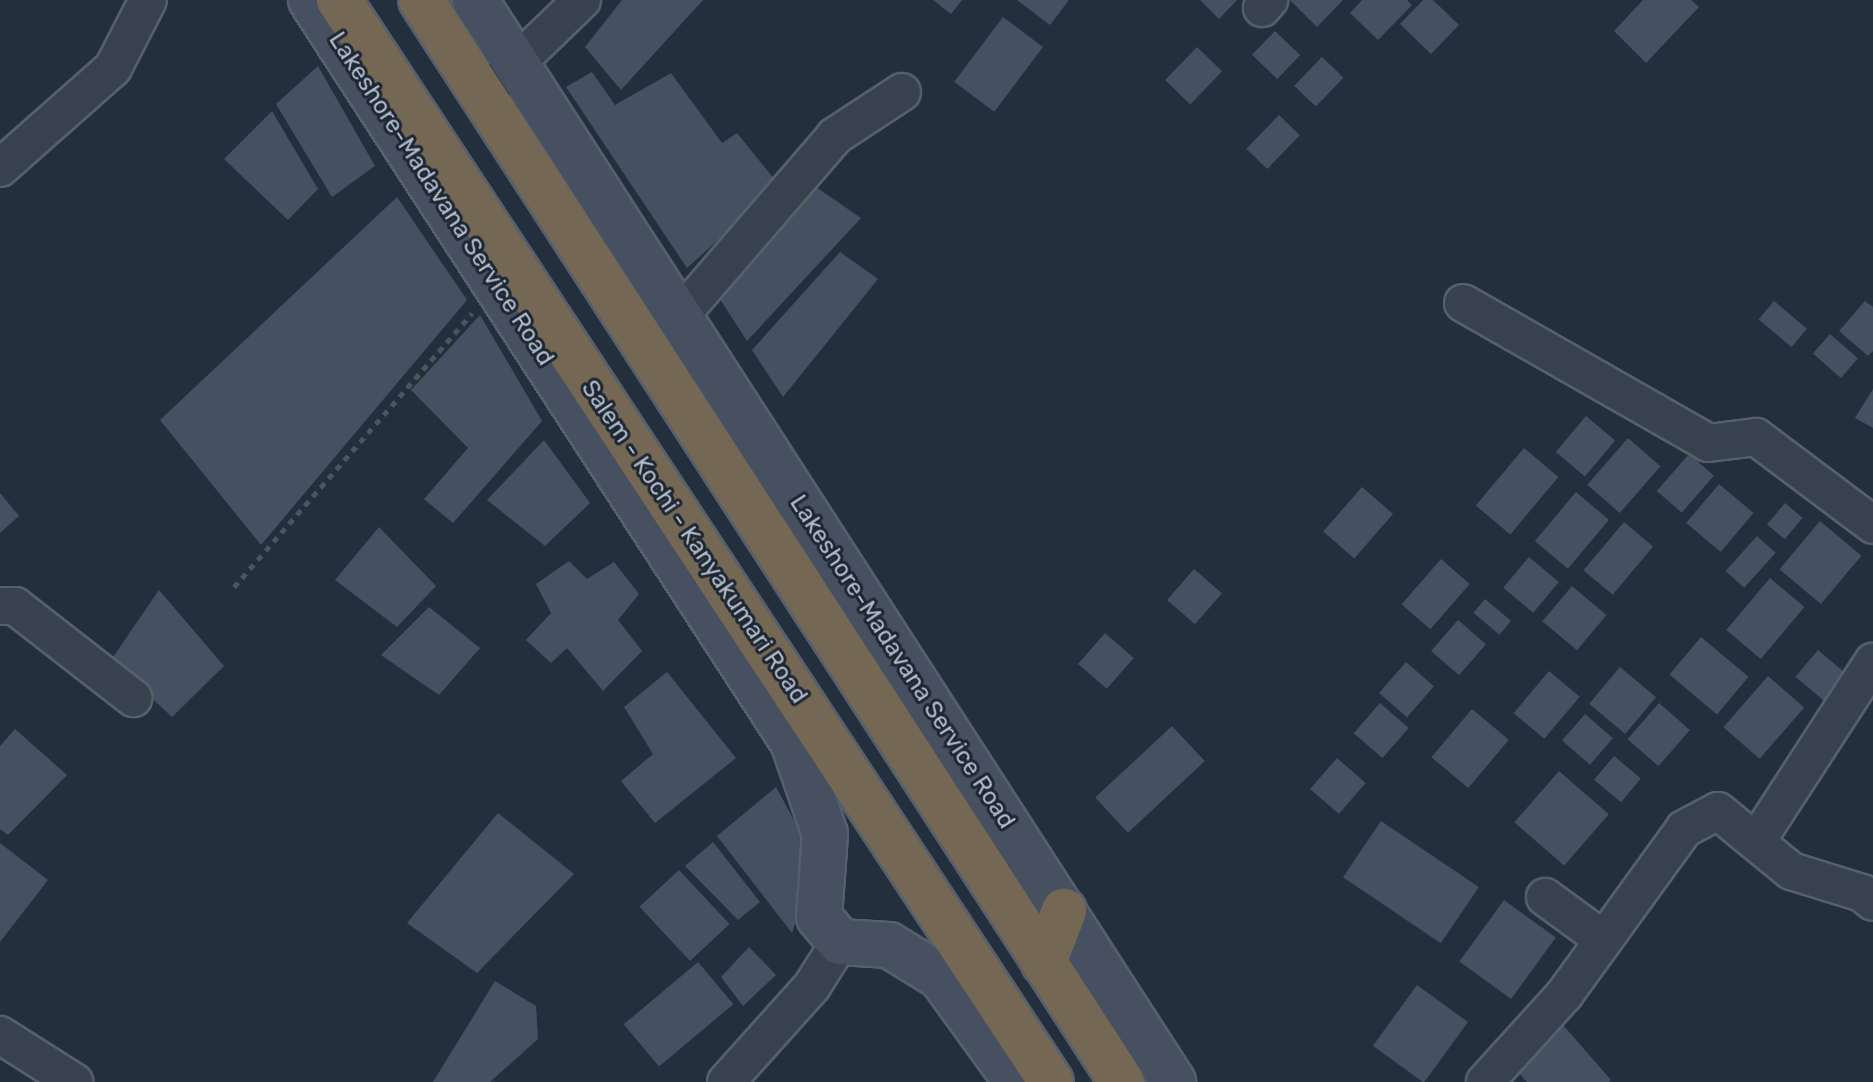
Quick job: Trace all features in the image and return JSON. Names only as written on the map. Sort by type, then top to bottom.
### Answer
[{"type":"highway","name":"Salem - Kochi - Kanyakumari Road","points":[[339,0],[1051,1082]]},
{"type":"highway","points":[[421,0],[1122,1082]]},
{"type":"highway","points":[[1044,963],[1064,911]]},
{"type":"street","points":[[0,168],[113,68],[148,0]]},
{"type":"street","name":"Lakeshore-Madavana Service Road","points":[[311,0],[793,742],[825,834],[819,917],[840,942]]},
{"type":"street","name":"Lakeshore-Madavana Service Road","points":[[475,0],[1173,1082]]},
{"type":"street","points":[[481,94],[518,65],[582,0]]},
{"type":"street","points":[[679,317],[835,136],[902,92]]},
{"type":"street","points":[[1463,303],[1708,443],[1756,437],[1873,525]]},
{"type":"street","points":[[0,606],[15,606],[133,698]]},
{"type":"street","points":[[1756,842],[1873,662]]},
{"type":"street","points":[[1485,1082],[1564,995],[1601,938],[1684,829],[1718,811],[1791,871],[1862,893],[1873,902]]},
{"type":"street","points":[[1545,897],[1601,938]]},
{"type":"street","points":[[726,1082],[812,986],[840,942],[889,945],[941,977],[1002,1075]]},
{"type":"street","points":[[0,1035],[74,1082]]},
{"type":"path","points":[[234,587],[323,489],[409,381],[498,286]]},
{"type":"building","points":[[622,0],[703,0],[621,90],[585,47]]},
{"type":"building","points":[[933,0],[962,0],[951,14]]},
{"type":"building","points":[[1017,0],[1069,0],[1050,25]]},
{"type":"building","points":[[1200,0],[1237,0],[1219,19]]},
{"type":"building","points":[[1290,0],[1343,0],[1317,27]]},
{"type":"building","points":[[1362,0],[1407,0],[1412,5],[1378,40],[1350,13]]},
{"type":"building","points":[[1423,0],[1433,0],[1459,25],[1431,54],[1400,24]]},
{"type":"building","points":[[1643,0],[1691,0],[1699,7],[1646,63],[1614,31]]},
{"type":"building","points":[[1003,17],[1043,47],[994,112],[954,82]]},
{"type":"building","points":[[1275,31],[1300,55],[1277,79],[1252,55]]},
{"type":"building","points":[[1197,47],[1222,71],[1190,104],[1165,80]]},
{"type":"building","points":[[1322,57],[1344,78],[1316,107],[1294,86]]},
{"type":"building","points":[[318,66],[375,166],[332,197],[276,104]]},
{"type":"building","points":[[592,72],[615,105],[671,73],[722,143],[737,133],[779,185],[687,268],[566,87]]},
{"type":"building","points":[[272,111],[318,189],[288,220],[224,159]]},
{"type":"building","points":[[1279,115],[1300,135],[1267,169],[1246,149]]},
{"type":"building","points":[[813,185],[861,218],[747,341],[718,296]]},
{"type":"building","points":[[397,197],[467,300],[261,545],[160,420]]},
{"type":"building","points":[[840,252],[878,279],[783,397],[752,350]]},
{"type":"building","points":[[1774,301],[1807,329],[1792,347],[1759,319]]},
{"type":"building","points":[[1865,301],[1873,307],[1873,351],[1868,356],[1839,331]]},
{"type":"building","points":[[480,315],[542,421],[453,523],[424,499],[468,448],[411,390]]},
{"type":"building","points":[[1830,334],[1858,358],[1841,378],[1813,354]]},
{"type":"building","points":[[1873,389],[1873,428],[1855,418]]},
{"type":"building","points":[[1586,416],[1615,440],[1585,476],[1556,452]]},
{"type":"building","points":[[1628,438],[1660,466],[1620,513],[1587,485]]},
{"type":"building","points":[[544,440],[590,503],[545,546],[487,500]]},
{"type":"building","points":[[1524,448],[1558,477],[1510,534],[1476,505]]},
{"type":"building","points":[[1689,454],[1714,476],[1682,513],[1657,491]]},
{"type":"building","points":[[1719,484],[1753,513],[1721,552],[1686,523]]},
{"type":"building","points":[[1362,487],[1393,514],[1354,558],[1323,532]]},
{"type":"building","points":[[1576,492],[1609,520],[1568,569],[1535,541]]},
{"type":"building","points":[[0,493],[19,516],[0,533]]},
{"type":"building","points":[[1785,503],[1803,518],[1785,539],[1767,524]]},
{"type":"building","points":[[1820,521],[1861,556],[1821,604],[1780,569]]},
{"type":"building","points":[[1624,522],[1653,546],[1613,595],[1584,570]]},
{"type":"building","points":[[379,527],[436,586],[397,627],[335,580]]},
{"type":"building","points":[[1757,536],[1776,553],[1744,588],[1726,571]]},
{"type":"building","points":[[1529,557],[1559,582],[1533,613],[1503,588]]},
{"type":"building","points":[[1441,559],[1470,584],[1430,629],[1402,604]]},
{"type":"building","points":[[569,561],[587,579],[614,562],[639,594],[618,620],[642,651],[603,691],[567,648],[551,663],[526,640],[551,613],[536,584]]},
{"type":"building","points":[[1194,569],[1222,593],[1195,624],[1167,600]]},
{"type":"building","points":[[1770,578],[1804,607],[1761,659],[1726,630]]},
{"type":"building","points":[[1572,586],[1606,615],[1577,650],[1542,621]]},
{"type":"building","points":[[159,590],[224,666],[172,717],[111,660]]},
{"type":"building","points":[[1485,599],[1511,621],[1499,635],[1473,613]]},
{"type":"building","points":[[429,607],[480,648],[439,695],[381,655]]},
{"type":"building","points":[[1458,620],[1486,644],[1459,675],[1431,651]]},
{"type":"building","points":[[1105,633],[1134,658],[1107,689],[1078,664]]},
{"type":"building","points":[[1701,637],[1748,677],[1717,714],[1670,675]]},
{"type":"building","points":[[1818,650],[1851,678],[1828,704],[1796,677]]},
{"type":"building","points":[[1406,662],[1434,686],[1407,717],[1379,693]]},
{"type":"building","points":[[1620,667],[1656,697],[1625,734],[1589,704]]},
{"type":"building","points":[[1549,671],[1580,697],[1544,739],[1514,713]]},
{"type":"building","points":[[667,672],[736,758],[655,823],[621,781],[653,754],[624,707]]},
{"type":"building","points":[[1768,676],[1804,707],[1760,759],[1723,727]]},
{"type":"building","points":[[1380,703],[1409,728],[1382,758],[1354,733]]},
{"type":"building","points":[[1659,703],[1690,730],[1658,766],[1628,739]]},
{"type":"building","points":[[1472,709],[1509,740],[1468,788],[1432,757]]},
{"type":"building","points":[[1585,714],[1613,738],[1590,765],[1562,740]]},
{"type":"building","points":[[1172,726],[1205,761],[1128,833],[1095,798]]},
{"type":"building","points":[[15,729],[67,775],[8,835],[0,829],[0,746]]},
{"type":"building","points":[[1614,756],[1641,778],[1621,802],[1594,780]]},
{"type":"building","points":[[1337,758],[1366,783],[1339,814],[1310,789]]},
{"type":"building","points":[[1559,771],[1609,814],[1564,866],[1514,822]]},
{"type":"building","points":[[776,787],[816,860],[792,933],[717,836]]},
{"type":"building","points":[[498,813],[574,874],[477,973],[407,923]]},
{"type":"building","points":[[1381,821],[1479,887],[1441,943],[1343,877]]},
{"type":"building","points":[[713,842],[760,902],[738,920],[685,866]]},
{"type":"building","points":[[0,843],[48,880],[0,942]]},
{"type":"building","points":[[679,870],[729,924],[690,961],[640,907]]},
{"type":"building","points":[[1504,900],[1556,938],[1511,999],[1459,961]]},
{"type":"building","points":[[749,947],[776,975],[743,1006],[721,977]]},
{"type":"building","points":[[698,962],[733,1004],[659,1066],[624,1024]]},
{"type":"building","points":[[495,981],[536,1006],[538,1039],[490,1082],[433,1082]]},
{"type":"building","points":[[1417,985],[1468,1022],[1424,1082],[1373,1046]]},
{"type":"building","points":[[1563,1025],[1611,1080],[1609,1082],[1527,1082],[1518,1072]]}]
